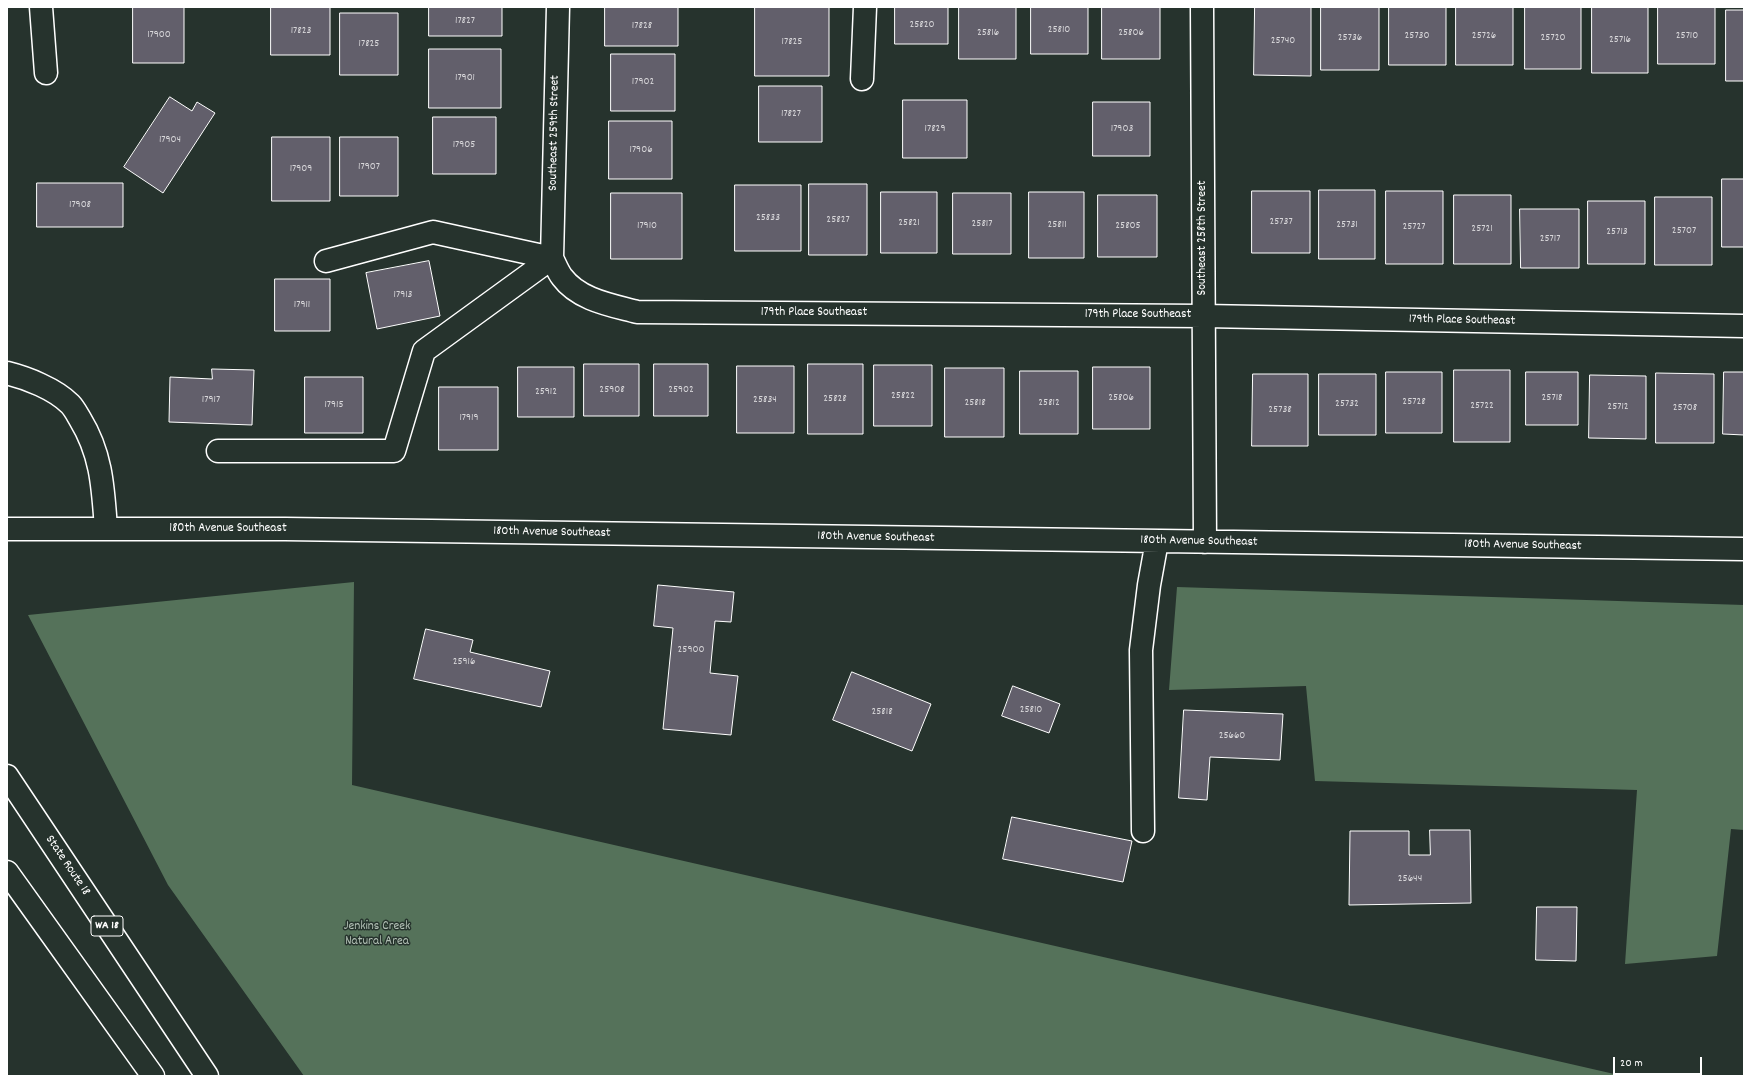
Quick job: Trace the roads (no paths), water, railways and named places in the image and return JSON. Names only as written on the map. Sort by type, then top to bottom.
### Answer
[{"type":"main road","points":[[41,7],[46,73]]},
{"type":"main road","name":"Southeast 259th Street","points":[[552,258],[558,7]]},
{"type":"main road","points":[[862,79],[865,7]]},
{"type":"main road","name":"Southeast 258th Street","points":[[1202,7],[1205,542]]},
{"type":"main road","points":[[326,261],[432,232],[552,258]]},
{"type":"main road","points":[[218,450],[394,450],[424,351],[552,258]]},
{"type":"main road","name":"179th Place Southeast","points":[[552,258],[563,278],[576,291],[595,300],[637,312],[1204,316],[1744,326]]},
{"type":"main road","points":[[7,373],[24,377],[46,388],[71,404],[87,430],[96,452],[103,480],[106,528]]},
{"type":"main road","name":"180th Avenue Southeast","points":[[7,528],[285,528],[1744,549]]},
{"type":"main road","points":[[1143,831],[1141,650],[1156,541]]},
{"type":"main road","name":"State Route 18","points":[[7,776],[207,1076]]},
{"type":"main road","points":[[7,872],[153,1076]]},
{"type":"park label","name":"Jenkins Creek Natural Area","points":[[377,934]]}]
